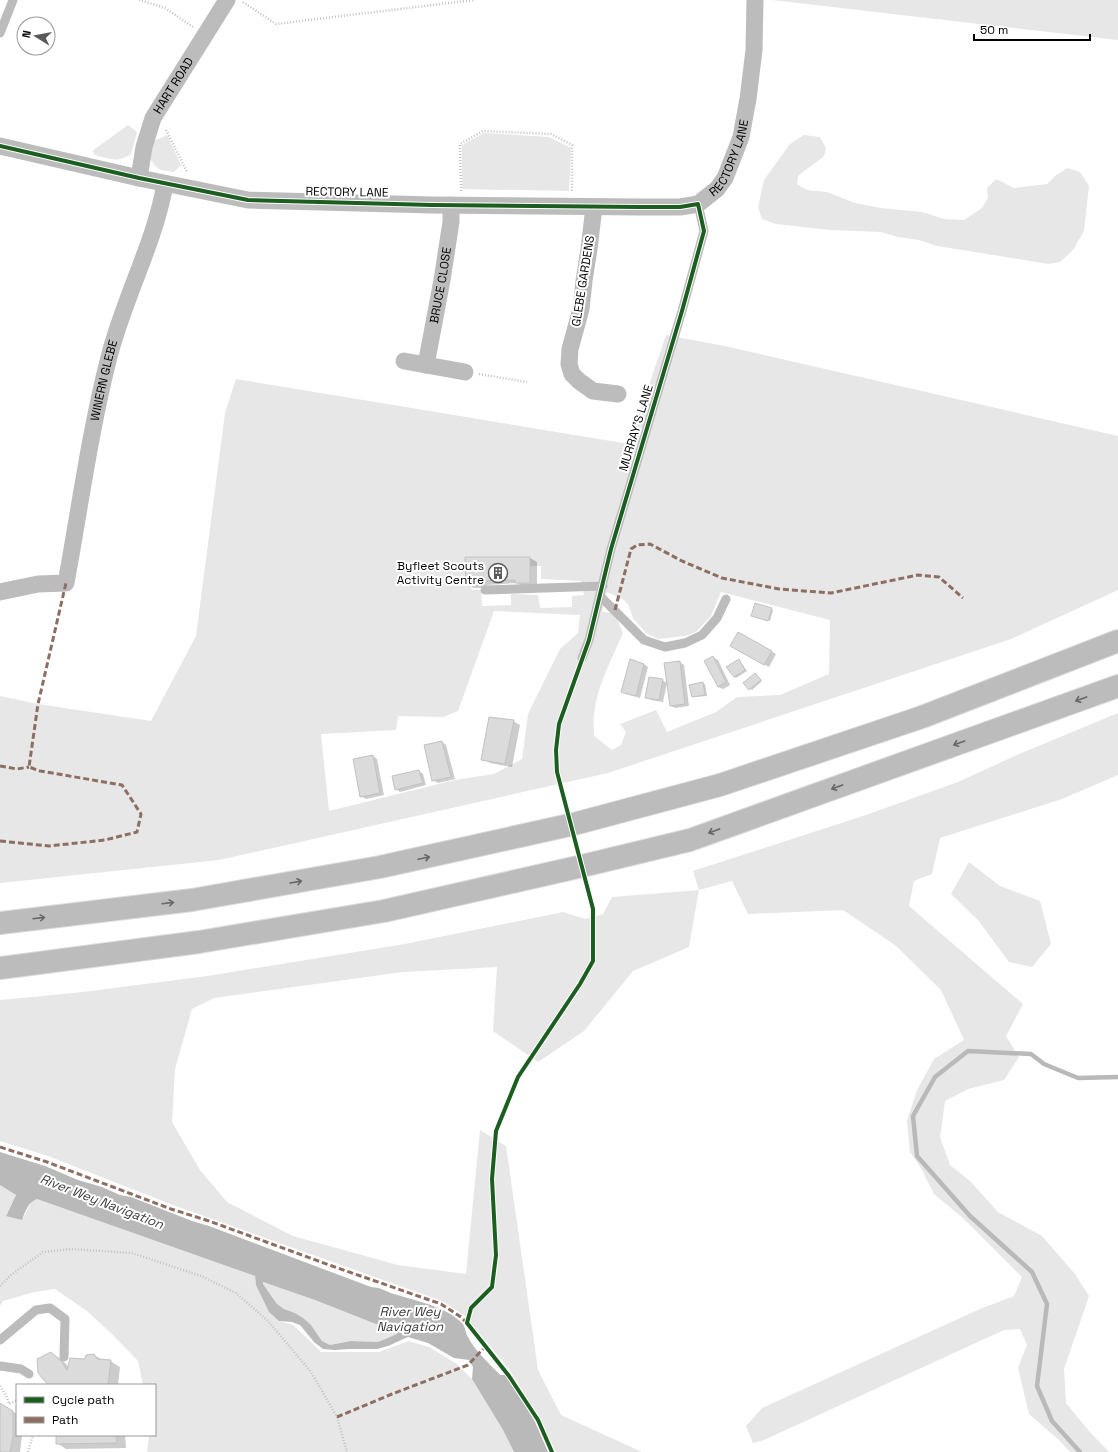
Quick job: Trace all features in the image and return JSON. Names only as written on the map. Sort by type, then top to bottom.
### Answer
[{"type":"highway","points":[[0,923],[192,900],[380,867],[574,824],[720,784],[922,717],[1118,641]]},
{"type":"highway","points":[[0,968],[199,942],[384,911],[578,868],[683,842],[1118,686]]},
{"type":"street","name":"HART ROAD","points":[[139,178],[144,147],[156,111],[227,0]]},
{"type":"street","name":"RECTORY LANE","points":[[0,146],[165,184],[248,200],[594,207],[680,207],[698,204],[717,189],[725,178],[741,137],[748,99],[754,50],[755,0]]},
{"type":"street","name":"WINERN GLEBE","points":[[0,592],[38,584],[66,583],[96,417],[109,356],[128,296],[152,232],[165,184]]},
{"type":"street","name":"BRUCE CLOSE","points":[[426,365],[450,229],[456,205]]},
{"type":"street","name":"GLEBE GARDENS","points":[[594,207],[581,309],[570,349],[569,364],[572,374],[578,381],[593,391],[618,394]]},
{"type":"street","points":[[404,361],[465,372]]},
{"type":"lane","points":[[0,33],[13,0]]},
{"type":"lane","name":"MURRAY'S LANE","points":[[582,658],[589,640],[611,549],[682,311],[704,231],[698,204]]},
{"type":"lane","points":[[485,590],[603,586]]},
{"type":"lane","points":[[600,596],[644,640],[666,647],[685,643],[702,635],[717,618],[726,599]]},
{"type":"lane","points":[[0,1340],[36,1310],[50,1308],[65,1319],[64,1357]]},
{"type":"lane","points":[[0,1366],[21,1369],[29,1374]]},
{"type":"path","points":[[139,0],[165,8],[205,34]]},
{"type":"path","points":[[239,0],[276,24],[474,0]]},
{"type":"path","points":[[156,111],[187,173],[185,188]]},
{"type":"path","points":[[456,205],[460,144],[483,131],[551,134],[572,146],[572,206]]},
{"type":"path","points":[[465,372],[527,382]]},
{"type":"path","points":[[0,1286],[11,1275],[43,1252],[72,1249],[132,1253],[201,1276],[236,1293],[268,1321],[311,1372],[337,1417],[347,1452]]},
{"type":"path","points":[[0,1386],[6,1395],[9,1404],[16,1400]]},
{"type":"path","points":[[28,1452],[33,1436]]},
{"type":"shaded area","points":[[772,0],[1118,0],[1118,40],[1109,39]]},
{"type":"shaded area","points":[[128,125],[137,132],[131,154],[122,159],[109,159],[95,155],[92,151]]},
{"type":"shaded area","points":[[484,133],[549,137],[571,148],[569,191],[462,189],[462,145]]},
{"type":"shaded area","points":[[167,135],[181,165],[174,172],[157,168],[150,158],[154,141]]},
{"type":"shaded area","points":[[804,135],[820,137],[826,148],[824,156],[798,176],[797,184],[807,190],[827,192],[855,203],[881,208],[922,212],[944,219],[964,220],[982,208],[988,198],[987,188],[996,179],[1014,188],[1047,184],[1056,175],[1068,168],[1080,172],[1089,186],[1084,231],[1073,250],[1060,262],[1049,264],[937,246],[919,240],[898,237],[881,232],[830,230],[776,224],[762,219],[758,207],[764,180],[790,144]]},
{"type":"shaded area","points":[[666,335],[725,346],[1118,436],[1118,590],[1011,639],[608,773],[219,860],[0,883],[0,696],[38,704],[151,721],[196,636],[225,413],[236,379],[629,444]],"holes":[[[530,566],[541,566],[541,579],[581,581],[584,595],[572,596],[572,607],[540,608],[538,595],[511,594],[511,605],[482,606],[481,590],[472,590],[470,585],[480,585],[480,581],[514,580],[515,583],[530,583]],[[607,592],[624,600],[629,606],[633,618],[646,633],[658,639],[685,636],[696,632],[711,616],[721,592],[830,620],[829,674],[780,695],[737,697],[716,712],[667,732],[656,710],[620,724],[626,732],[621,745],[612,750],[594,736],[594,717],[598,693],[623,633],[613,613],[602,612]],[[494,611],[580,615],[578,633],[560,649],[528,714],[522,759],[494,774],[455,780],[329,811],[321,734],[396,730],[398,716],[443,717],[458,711]]]},
{"type":"shaded area","points":[[1118,713],[1118,775],[1062,799],[940,838],[932,874],[914,881],[909,906],[1023,1004],[1006,1036],[1019,1057],[1004,1080],[968,1089],[945,1101],[940,1137],[950,1165],[970,1181],[998,1212],[1042,1236],[1075,1274],[1089,1296],[1064,1369],[1066,1403],[1109,1452],[1070,1452],[1060,1441],[1029,1414],[1018,1368],[1027,1345],[1020,1329],[1004,1330],[764,1440],[753,1443],[746,1426],[762,1408],[980,1309],[1014,1296],[1022,1277],[964,1219],[934,1194],[921,1168],[910,1152],[907,1121],[917,1090],[934,1059],[964,1040],[941,990],[895,945],[843,910],[748,914],[732,881],[699,890],[693,871],[866,815],[958,782],[1019,754]]},
{"type":"shaded area","points":[[969,862],[1000,886],[1040,901],[1051,944],[1032,967],[1009,962],[978,920],[951,894]]},
{"type":"shaded area","points":[[699,890],[689,947],[633,971],[584,1031],[538,1062],[493,1031],[497,967],[403,972],[214,998],[192,1009],[175,1069],[172,1122],[200,1170],[227,1202],[293,1236],[398,1265],[466,1274],[480,1130],[506,1146],[538,1370],[561,1415],[642,1452],[556,1452],[539,1417],[509,1369],[464,1315],[442,1301],[173,1205],[48,1156],[0,1141],[0,1000],[83,992],[207,976],[405,944],[563,912],[585,919],[603,914],[612,897]]},
{"type":"shaded area","points":[[0,1185],[16,1195],[6,1215],[22,1220],[32,1201],[37,1199],[255,1276],[256,1285],[279,1321],[293,1325],[321,1352],[379,1352],[409,1341],[429,1347],[457,1364],[472,1379],[503,1430],[514,1452],[147,1452],[149,1436],[156,1436],[156,1384],[143,1384],[138,1361],[113,1335],[87,1311],[55,1289],[34,1292],[3,1301],[0,1306]]},
{"type":"shaded area","points":[[263,1282],[315,1300],[396,1332],[397,1334],[378,1342],[351,1341],[330,1345],[322,1341],[311,1325],[295,1313],[284,1309],[277,1304]]},
{"type":"water","name":"River Wey Navigation","points":[[0,1152],[45,1166],[120,1195],[131,1197],[371,1287],[439,1308],[455,1317],[462,1323],[471,1342],[482,1357],[500,1375],[505,1375],[509,1378],[535,1422],[548,1452],[514,1452],[503,1430],[472,1379],[473,1367],[469,1360],[454,1358],[428,1343],[408,1337],[377,1349],[323,1349],[314,1342],[300,1325],[292,1322],[279,1321],[269,1312],[256,1285],[255,1276],[37,1199],[31,1202],[22,1220],[6,1216],[16,1195],[0,1185]],"holes":[[[263,1282],[315,1300],[396,1332],[397,1334],[378,1342],[351,1341],[330,1345],[322,1341],[311,1325],[303,1318],[277,1304]]]},
{"type":"building","name":"Byfleet Scouts Activity Centre","points":[[465,557],[530,557],[530,583],[515,583],[515,580],[480,581],[480,585],[466,585]]},
{"type":"building","points":[[755,603],[772,608],[768,621],[751,616]]},
{"type":"building","points":[[738,632],[772,651],[764,665],[730,646]]},
{"type":"building","points":[[713,656],[726,682],[718,687],[704,661]]},
{"type":"building","points":[[630,659],[644,664],[636,696],[621,692]]},
{"type":"building","points":[[739,659],[745,670],[734,677],[726,667]]},
{"type":"building","points":[[680,661],[685,704],[670,706],[664,663]]},
{"type":"building","points":[[755,673],[761,680],[749,690],[743,683]]},
{"type":"building","points":[[649,677],[663,679],[659,700],[645,698]]},
{"type":"building","points":[[703,682],[705,695],[692,697],[689,685]]},
{"type":"building","points":[[489,717],[514,720],[505,764],[481,760]]},
{"type":"building","points":[[442,741],[451,777],[432,781],[424,745]]},
{"type":"building","points":[[373,755],[380,793],[360,797],[353,759]]},
{"type":"building","points":[[419,770],[423,783],[395,790],[392,776]]},
{"type":"building","points":[[51,1352],[62,1362],[67,1370],[70,1358],[85,1359],[86,1355],[94,1354],[97,1359],[111,1360],[108,1384],[47,1384],[38,1373],[37,1359]]},
{"type":"building","points":[[0,1403],[13,1411],[13,1436],[10,1452],[0,1452]]},
{"type":"building","points":[[56,1436],[116,1436],[117,1443],[56,1444]]},
{"type":"waterway","points":[[1080,1452],[1052,1421],[1037,1386],[1047,1304],[1032,1272],[970,1216],[917,1156],[913,1116],[935,1077],[968,1051],[1031,1054],[1044,1064],[1078,1078],[1118,1077]]},
{"type":"marked path","points":[[615,610],[631,549],[637,545],[650,544],[682,561],[722,578],[779,589],[831,593],[918,575],[939,577],[963,598]]},
{"type":"marked path","points":[[0,841],[49,846],[105,840],[137,832],[141,814],[122,785],[40,771],[29,767],[38,704],[66,583]]},
{"type":"marked path","points":[[0,766],[17,769],[29,767]]},
{"type":"marked path","points":[[0,1147],[47,1162],[171,1209],[209,1221],[441,1304],[461,1317],[468,1324]]},
{"type":"marked path","points":[[337,1417],[468,1365],[483,1349]]},
{"type":"cycle path","points":[[0,146],[139,178],[248,200],[432,205],[639,207],[680,207],[698,204],[704,231],[682,311],[611,549],[589,640],[559,724],[556,750],[557,772],[593,909],[593,961],[580,984],[518,1077],[496,1131],[492,1179],[496,1255],[492,1287],[471,1308],[467,1323],[509,1376],[538,1420],[552,1452]]},
{"type":"place","name":"Byfleet Scouts Activity Centre","points":[[498,573]]}]
